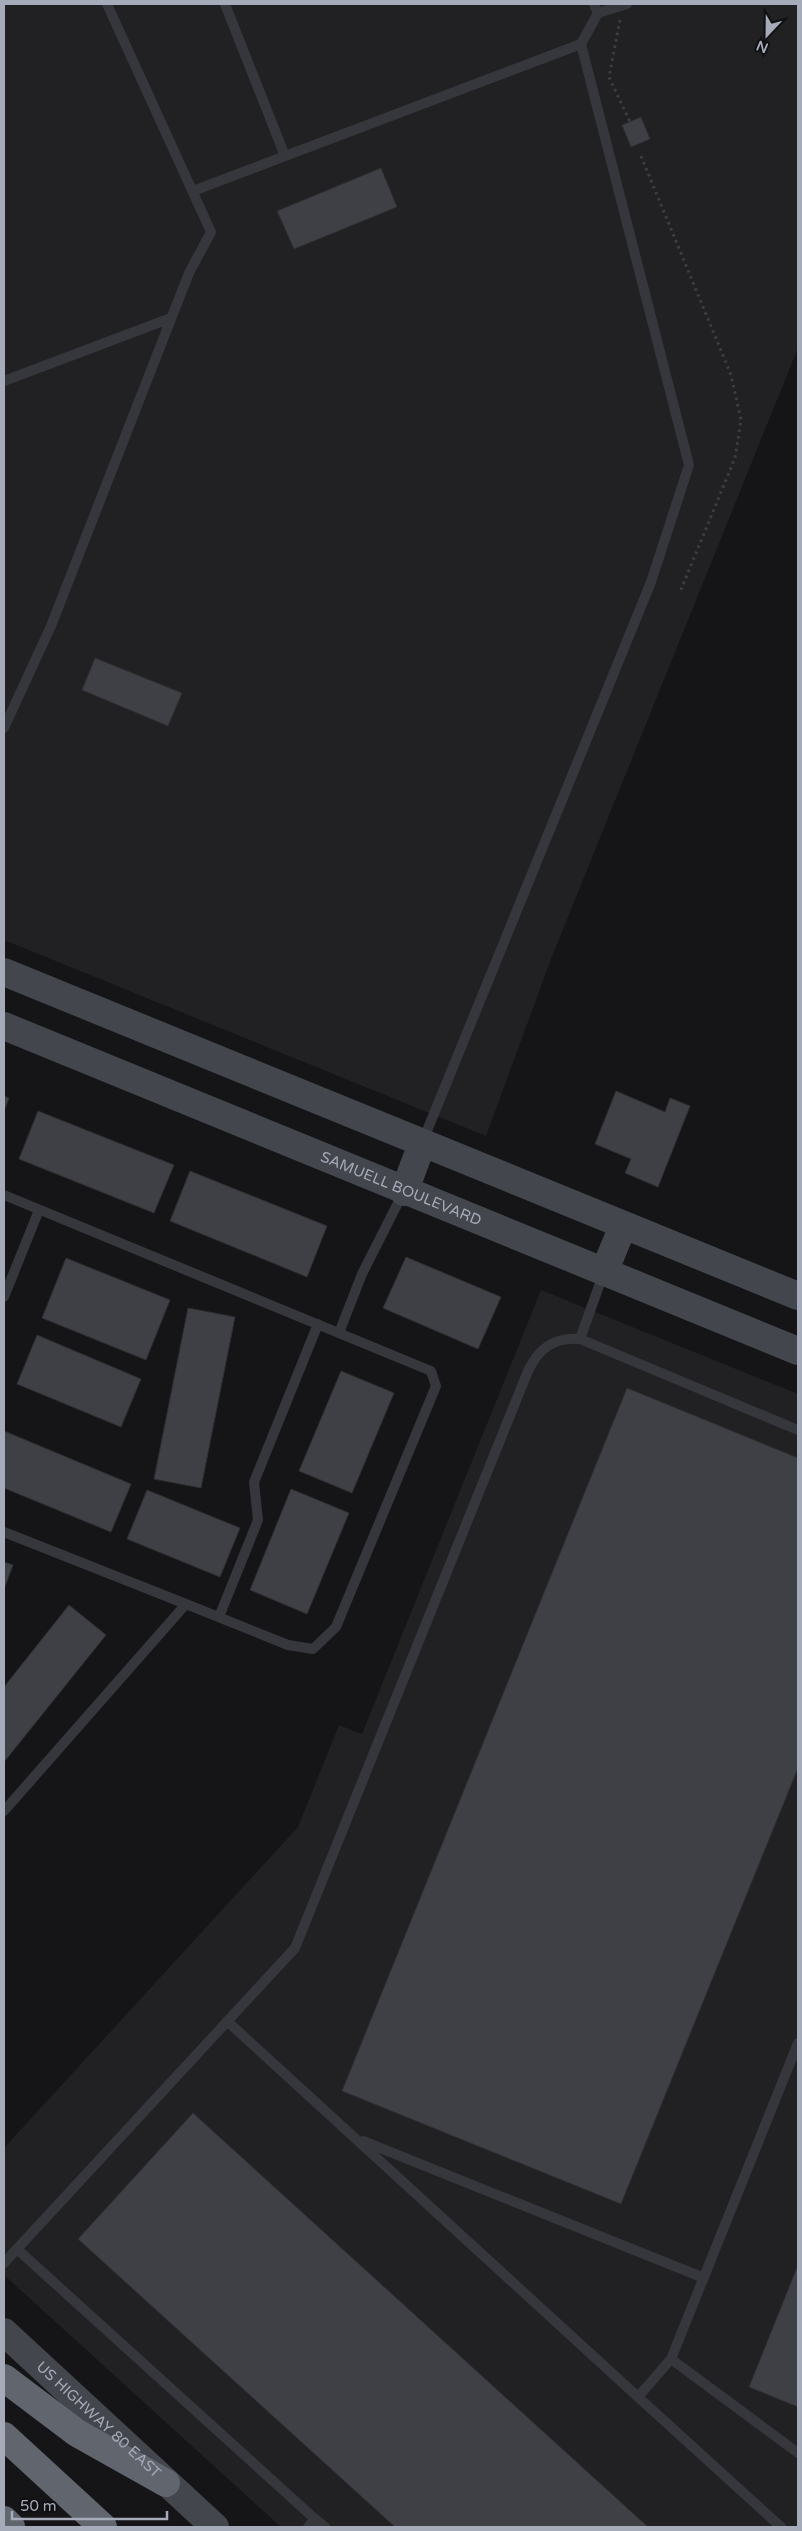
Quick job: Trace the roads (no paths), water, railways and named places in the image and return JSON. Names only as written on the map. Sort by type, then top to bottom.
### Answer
[{"type":"highway","points":[[4,2378],[77,2434],[166,2483]]},
{"type":"highway","points":[[4,2436],[103,2527]]},
{"type":"highway","points":[[4,2520],[11,2527]]},
{"type":"main road","points":[[4,972],[798,1296]]},
{"type":"main road","name":"SAMUELL BOULEVARD","points":[[4,1026],[404,1192],[798,1351]]},
{"type":"main road","points":[[404,1192],[422,1144]]},
{"type":"main road","points":[[604,1272],[623,1226]]},
{"type":"main road","name":"US HIGHWAY 80 EAST","points":[[4,2332],[215,2527]]},
{"type":"lane","points":[[4,728],[51,626],[189,273],[212,232],[107,4]]},
{"type":"lane","points":[[225,4],[285,156]]},
{"type":"lane","points":[[422,1144],[651,582],[689,465],[581,44],[596,9],[625,4]]},
{"type":"lane","points":[[193,191],[581,44]]},
{"type":"lane","points":[[4,382],[171,318]]},
{"type":"lane","points":[[339,1333],[362,1274],[404,1192]]},
{"type":"lane","points":[[4,1195],[431,1371],[436,1386],[336,1627],[313,1649],[288,1645],[4,1532]]},
{"type":"lane","points":[[4,1297],[39,1210]]},
{"type":"lane","points":[[580,1340],[604,1272]]},
{"type":"lane","points":[[219,1617],[258,1520],[254,1482],[318,1324]]},
{"type":"lane","points":[[4,2263],[295,1948],[534,1359],[542,1349],[554,1342],[567,1338],[580,1340],[798,1430]]},
{"type":"lane","points":[[4,1811],[186,1604]]},
{"type":"lane","points":[[227,2021],[781,2527]]},
{"type":"lane","points":[[638,2397],[671,2359],[798,2043]]},
{"type":"lane","points":[[356,2138],[704,2278]]},
{"type":"lane","points":[[17,2249],[325,2527]]},
{"type":"lane","points":[[671,2359],[798,2453]]},
{"type":"lane","points":[[308,2527],[315,2519]]}]
